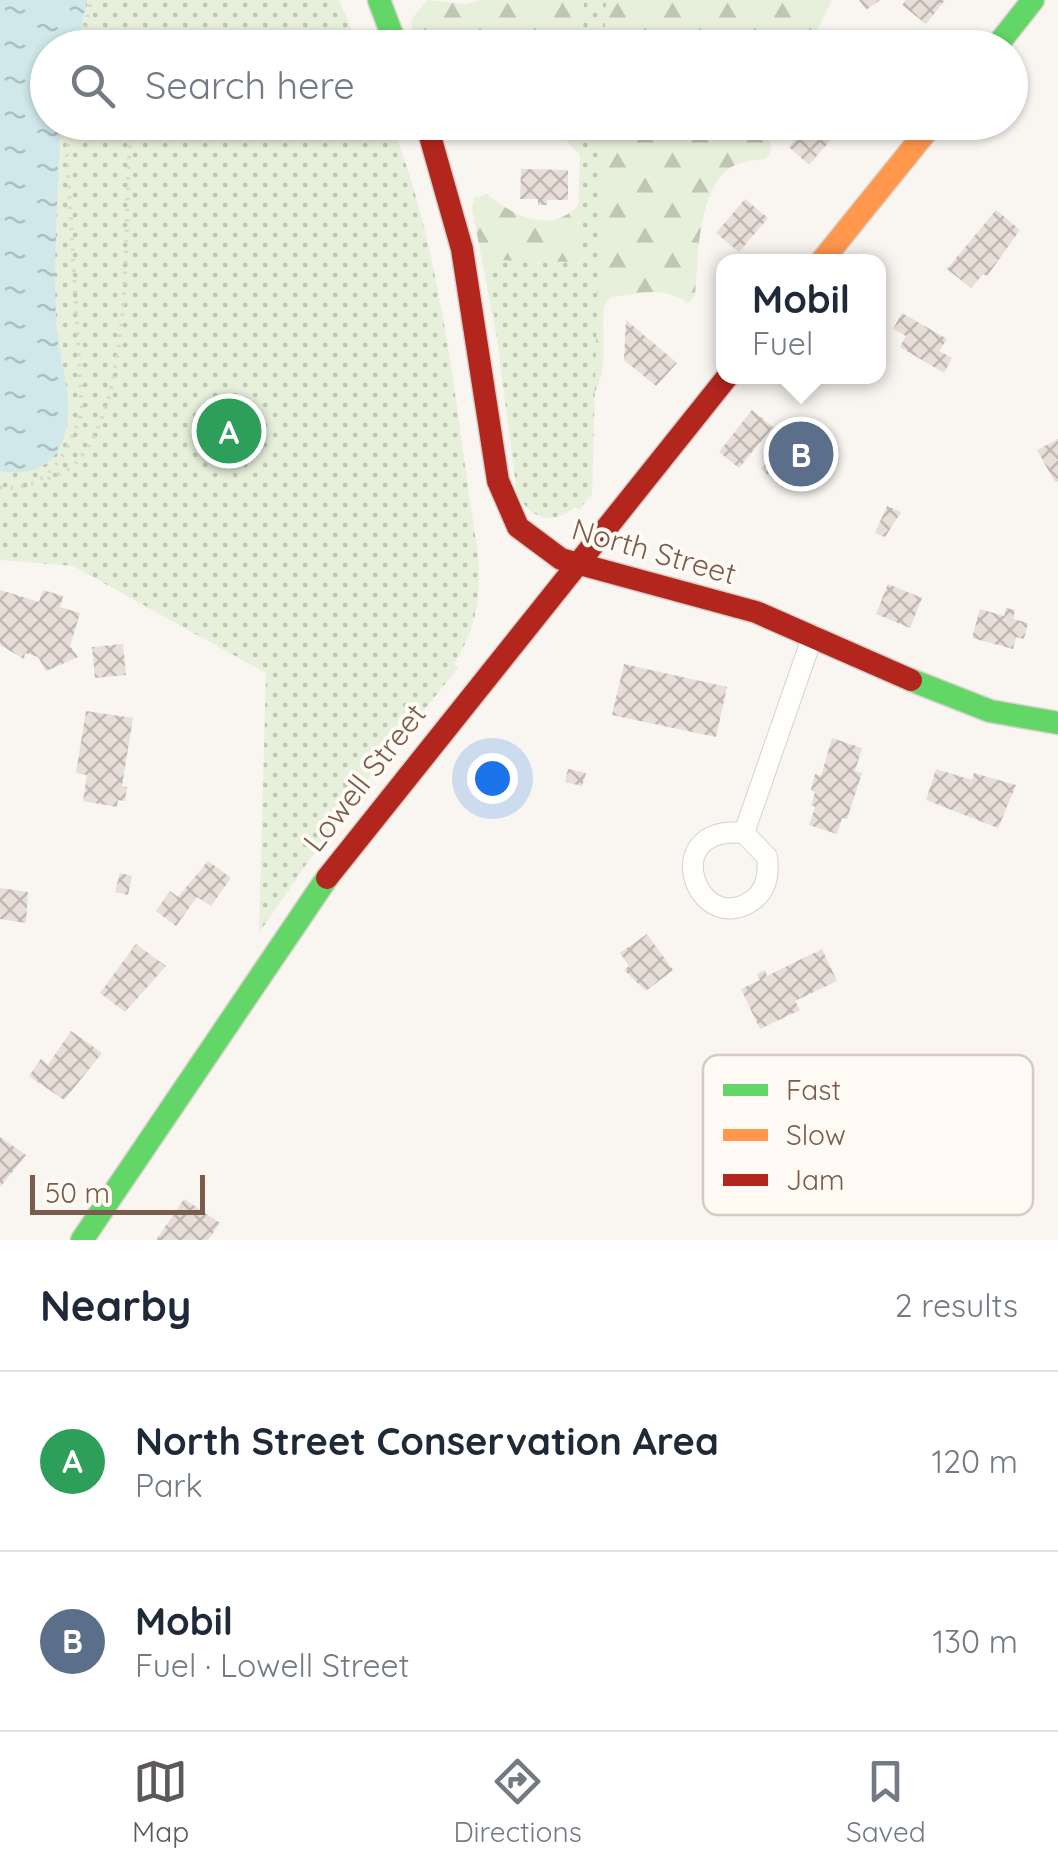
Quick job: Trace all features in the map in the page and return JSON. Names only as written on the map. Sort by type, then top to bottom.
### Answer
[{"type":"main road","points":[[379,0],[390,30]]},
{"type":"main road","points":[[1009,30],[1033,0]]},
{"type":"main road","name":"North Street","points":[[431,140],[462,249],[495,468],[505,506],[518,526],[542,549],[576,564],[739,607],[972,704],[1058,724]]},
{"type":"main road","points":[[827,254],[919,140]]},
{"type":"main road","name":"Lowell Street","points":[[82,1240],[350,844],[722,384]]},
{"type":"street","points":[[744,832],[813,635]]},
{"type":"path","points":[[85,30],[91,0]]},
{"type":"path","points":[[44,482],[72,441],[82,411],[69,140]]},
{"type":"path","points":[[0,487],[18,489],[44,482],[74,466],[104,414],[118,351],[131,140]]},
{"type":"green space","points":[[0,0],[339,0],[352,30],[30,30],[30,140],[397,140],[424,227],[446,336],[478,554],[476,611],[454,664],[458,668],[347,805],[259,933],[266,673],[73,566],[0,560]]},
{"type":"green space","points":[[427,0],[465,4],[481,0],[832,0],[817,30],[412,30],[411,20]]},
{"type":"green space","points":[[584,0],[606,0],[605,30],[583,30]]},
{"type":"green space","points":[[566,140],[769,140],[772,149],[766,158],[735,165],[722,174],[713,188],[702,224],[695,296],[688,303],[669,294],[651,292],[611,297],[604,306],[602,371],[585,405],[510,383],[498,344],[472,208],[474,198],[487,194],[520,215],[545,221],[557,219],[580,203],[590,165]]},
{"type":"green space","points":[[581,140],[602,140],[592,494],[579,510],[575,507],[550,518],[535,514],[517,494],[487,260],[577,262]]},
{"type":"water","points":[[0,0],[87,0],[81,30],[30,30],[30,140],[60,140],[55,296],[57,336],[68,398],[66,428],[57,451],[44,465],[19,472],[0,471]]},
{"type":"building","points":[[859,0],[880,0],[866,10]]},
{"type":"building","points":[[906,0],[945,0],[926,24],[902,5]]},
{"type":"building","points":[[795,140],[831,140],[809,165],[789,147]]},
{"type":"building","points":[[521,169],[568,170],[568,200],[547,200],[547,205],[538,205],[538,199],[520,199]]},
{"type":"building","points":[[745,199],[768,218],[739,252],[716,233]]},
{"type":"building","points":[[996,210],[1020,230],[987,276],[983,274],[971,288],[947,269]]},
{"type":"building","points":[[902,313],[947,339],[939,351],[952,358],[944,373],[900,347],[906,336],[893,329]]},
{"type":"building","points":[[626,320],[677,363],[656,386],[624,360]]},
{"type":"building","points":[[752,410],[773,427],[739,468],[719,452]]},
{"type":"building","points":[[797,417],[838,452],[818,475],[805,464],[783,488],[761,469],[769,460],[763,455]]},
{"type":"building","points":[[1058,439],[1058,481],[1055,482],[1037,450]]},
{"type":"building","points":[[887,506],[901,512],[885,537],[875,533]]},
{"type":"building","points":[[888,584],[922,598],[910,628],[876,614]]},
{"type":"building","points":[[0,590],[39,602],[43,590],[63,596],[60,607],[80,613],[70,646],[78,657],[46,671],[38,657],[25,653],[24,659],[0,645]]},
{"type":"building","points":[[1006,608],[1015,610],[1013,619],[1028,623],[1024,639],[1016,637],[1013,649],[972,638],[980,609],[1004,616]]},
{"type":"building","points":[[123,644],[126,675],[95,678],[92,647]]},
{"type":"building","points":[[624,664],[727,687],[716,737],[612,715]]},
{"type":"building","points":[[86,711],[133,718],[122,786],[127,787],[125,801],[118,800],[117,807],[83,801],[87,775],[76,773]]},
{"type":"building","points":[[832,738],[862,748],[855,771],[862,773],[847,819],[842,818],[837,834],[809,825],[815,807],[811,805],[815,792],[811,790],[815,774],[821,776]]},
{"type":"building","points":[[568,769],[586,773],[582,786],[565,782]]},
{"type":"building","points":[[936,769],[972,780],[974,773],[1016,785],[998,828],[926,800]]},
{"type":"building","points":[[208,861],[231,878],[211,906],[197,897],[176,926],[156,911],[170,891],[178,897]]},
{"type":"building","points":[[120,873],[132,876],[128,895],[115,892]]},
{"type":"building","points":[[0,888],[28,892],[26,923],[0,919]]},
{"type":"building","points":[[647,934],[673,970],[646,991],[624,970],[629,966],[620,953]]},
{"type":"building","points":[[136,944],[166,966],[125,1012],[100,993]]},
{"type":"building","points":[[822,949],[837,981],[795,1001],[800,1010],[760,1029],[741,989],[760,980],[757,974],[765,970],[767,976]]},
{"type":"building","points":[[71,1031],[102,1053],[64,1100],[29,1076],[41,1059],[48,1065]]},
{"type":"building","points":[[0,1137],[26,1155],[0,1187]]},
{"type":"building","points":[[184,1199],[220,1223],[208,1240],[156,1240]]},
{"type":"traffic: fast","points":[[379,0],[390,30]]},
{"type":"traffic: fast","points":[[1009,30],[1033,0]]},
{"type":"traffic: fast","points":[[911,680],[990,711],[1058,723]]},
{"type":"traffic: fast","points":[[82,1240],[327,878]]},
{"type":"traffic: slow","points":[[827,254],[919,140]]},
{"type":"traffic: jam","points":[[431,140],[462,249],[498,481],[518,527],[561,559],[756,612],[911,680]]},
{"type":"traffic: jam","points":[[327,878],[722,384]]},
{"type":"place","name":"North Street Conservation Area","points":[[229,431]]},
{"type":"place","name":"Mobil","points":[[801,454]]}]
